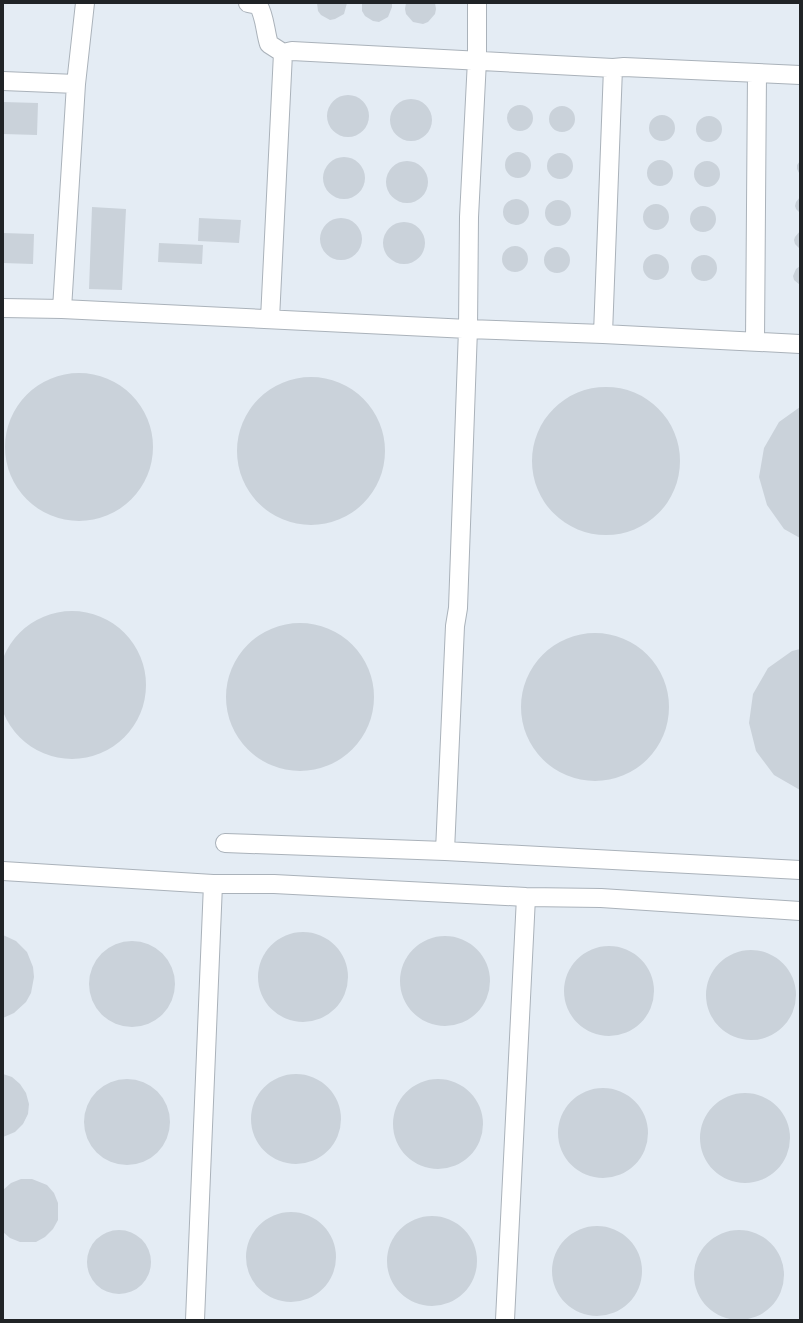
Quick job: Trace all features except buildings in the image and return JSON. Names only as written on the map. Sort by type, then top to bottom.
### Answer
[{"type":"street","points":[[62,309],[76,84],[85,3]]},
{"type":"street","points":[[248,3],[258,5],[263,17],[265,32],[269,44],[283,53],[292,51],[613,68],[624,67],[800,75]]},
{"type":"street","points":[[445,851],[455,626],[458,608],[468,329],[469,217],[477,3]]},
{"type":"street","points":[[270,319],[283,53]]},
{"type":"street","points":[[604,334],[613,68]]},
{"type":"street","points":[[755,341],[757,74]]},
{"type":"street","points":[[3,80],[76,84]]},
{"type":"street","points":[[3,308],[62,309],[800,344]]},
{"type":"street","points":[[225,843],[445,851],[800,870]]},
{"type":"street","points":[[3,871],[213,884],[274,884],[526,897],[601,898],[800,911]]},
{"type":"street","points":[[195,1320],[213,884]]},
{"type":"street","points":[[505,1320],[526,897]]}]
